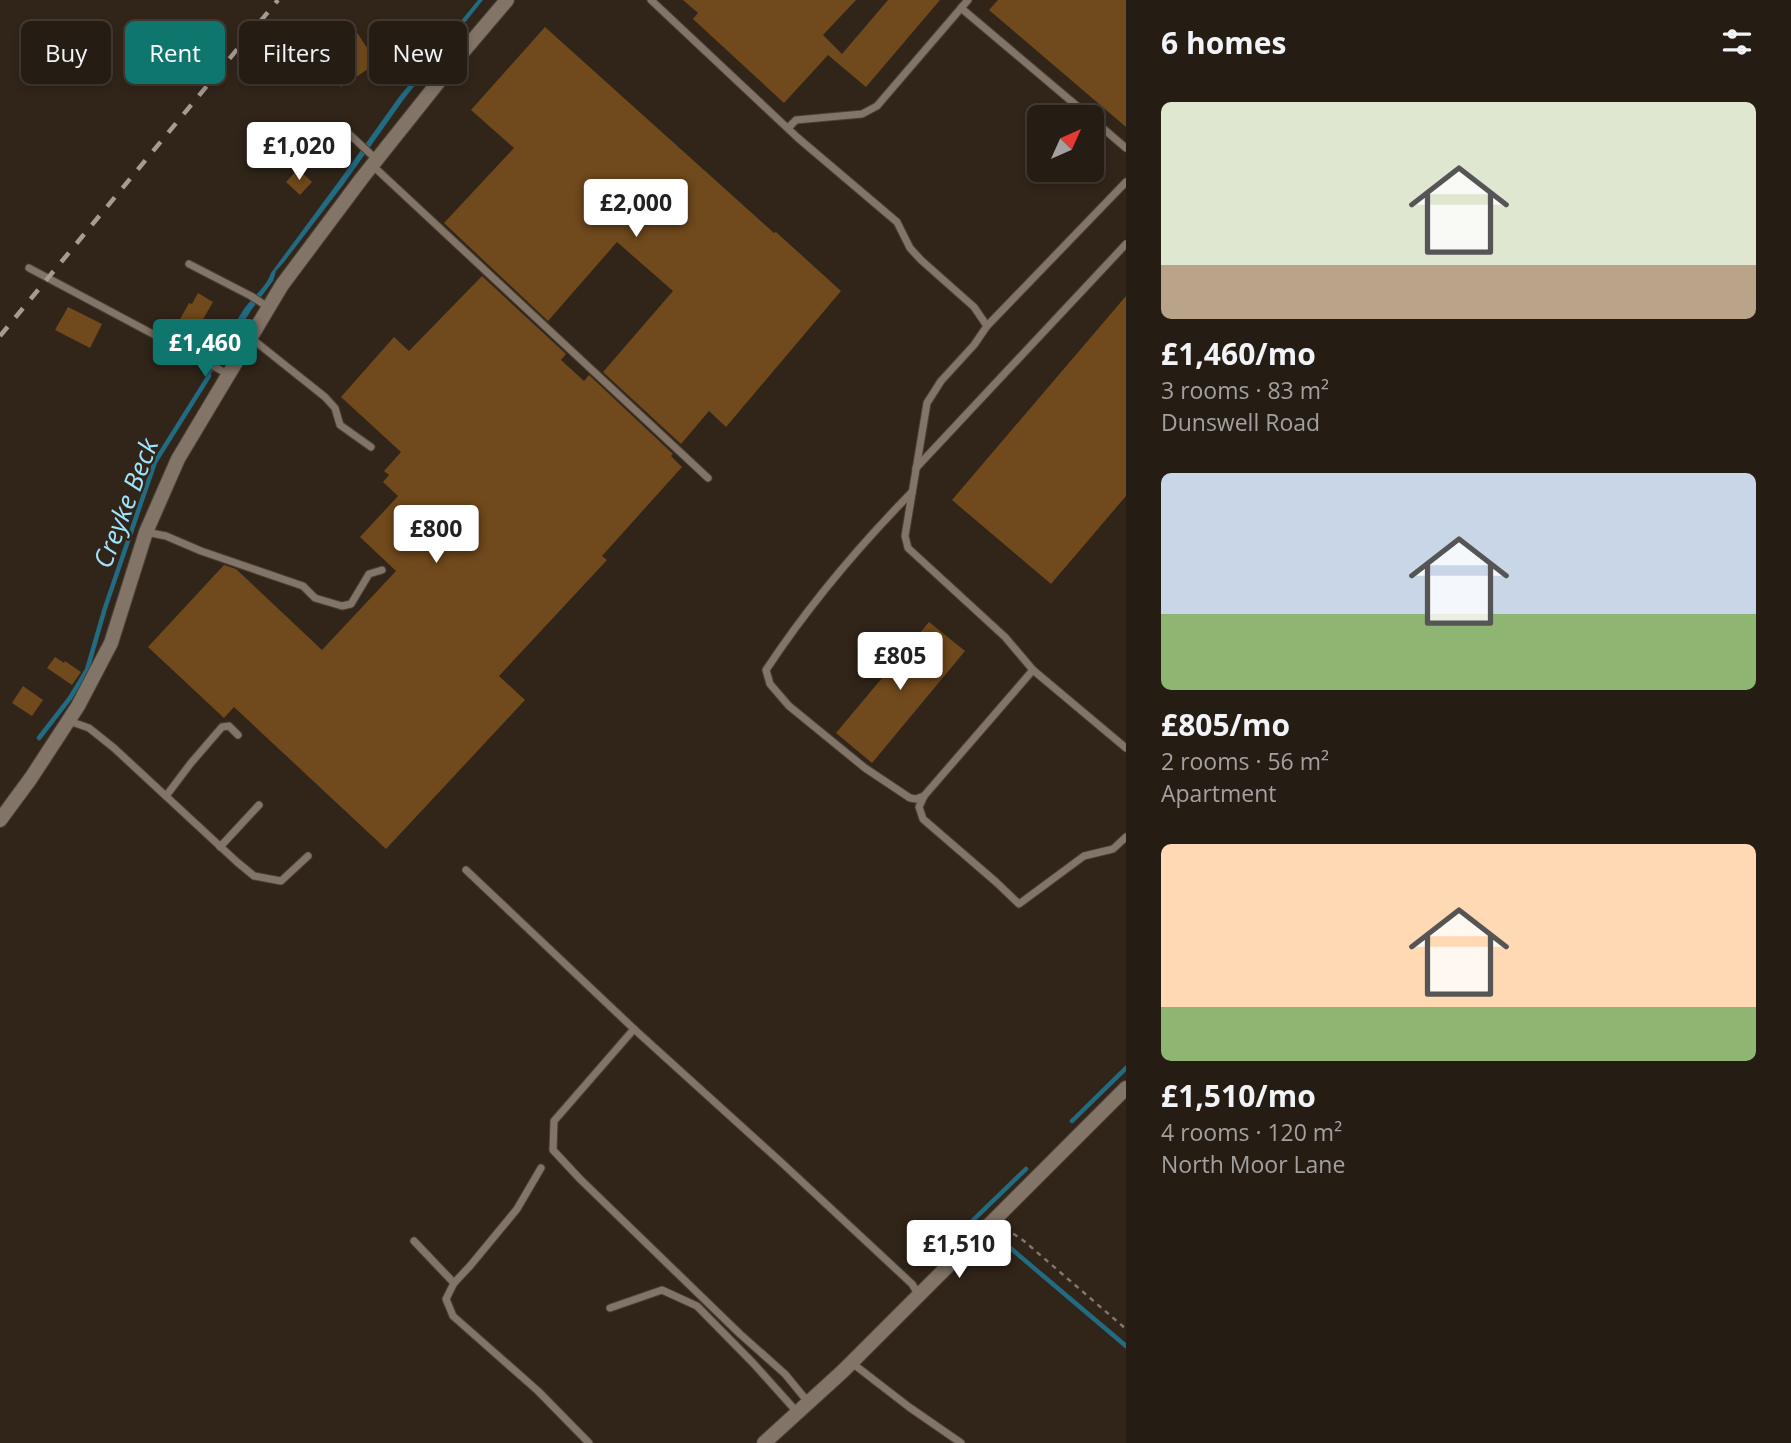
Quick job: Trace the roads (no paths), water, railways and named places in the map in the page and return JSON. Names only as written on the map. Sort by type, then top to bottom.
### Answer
[{"type":"street","points":[[0,820],[69,721],[111,643],[146,532],[178,459],[224,371],[250,337],[265,305],[373,159],[507,0]]},
{"type":"street","points":[[764,1443],[852,1363],[1126,1088]]},
{"type":"lane","points":[[651,0],[788,128],[897,222],[910,248],[974,307],[987,326]]},
{"type":"lane","points":[[788,128],[796,120],[862,114],[877,106],[968,0]]},
{"type":"lane","points":[[961,8],[1076,105]]},
{"type":"lane","points":[[1104,129],[1126,148]]},
{"type":"lane","points":[[348,133],[708,478]]},
{"type":"lane","points":[[1126,182],[987,326],[927,402],[905,536],[908,548],[1005,637],[1033,670],[1126,748]]},
{"type":"lane","points":[[916,468],[1126,244]]},
{"type":"lane","points":[[189,264],[265,305]]},
{"type":"lane","points":[[29,268],[224,371]]},
{"type":"lane","points":[[250,337],[325,397],[335,408],[340,425],[371,447]]},
{"type":"lane","points":[[912,492],[845,567],[783,643],[766,670],[770,684],[789,705],[856,760],[910,797],[916,799],[923,796]]},
{"type":"lane","points":[[146,532],[166,536],[303,586],[315,598],[342,606],[351,604],[369,574],[382,570]]},
{"type":"lane","points":[[1033,670],[923,796],[919,807],[923,819],[1018,904],[1084,856],[1113,849],[1126,837]]},
{"type":"lane","points":[[69,721],[89,727],[254,876],[281,881],[308,856]]},
{"type":"lane","points":[[166,796],[222,727],[229,726],[238,735]]},
{"type":"lane","points":[[220,846],[259,805]]},
{"type":"lane","points":[[466,870],[634,1029],[912,1284],[919,1295]]},
{"type":"lane","points":[[634,1029],[554,1121],[553,1150],[740,1334],[785,1374],[809,1402]]},
{"type":"lane","points":[[541,1168],[517,1209],[454,1283],[446,1299],[453,1316],[538,1391],[589,1443]]},
{"type":"lane","points":[[414,1241],[454,1283]]},
{"type":"lane","points":[[610,1308],[662,1290],[697,1306],[797,1413]]},
{"type":"lane","points":[[852,1363],[961,1443]]},
{"type":"water","points":[[478,0],[483,0],[466,21],[461,21]]},
{"type":"water","points":[[410,84],[416,84],[343,185],[276,271],[273,281],[205,380],[244,309],[266,283]]},
{"type":"waterway","name":"Creyke Beck","points":[[39,738],[70,698],[87,670],[105,608],[155,462],[209,376]]},
{"type":"waterway","points":[[1072,1121],[1126,1068]]},
{"type":"waterway","points":[[934,1258],[1026,1169]]},
{"type":"waterway","points":[[1002,1241],[1126,1346]]},
{"type":"railway","points":[[0,336],[278,0]]}]
